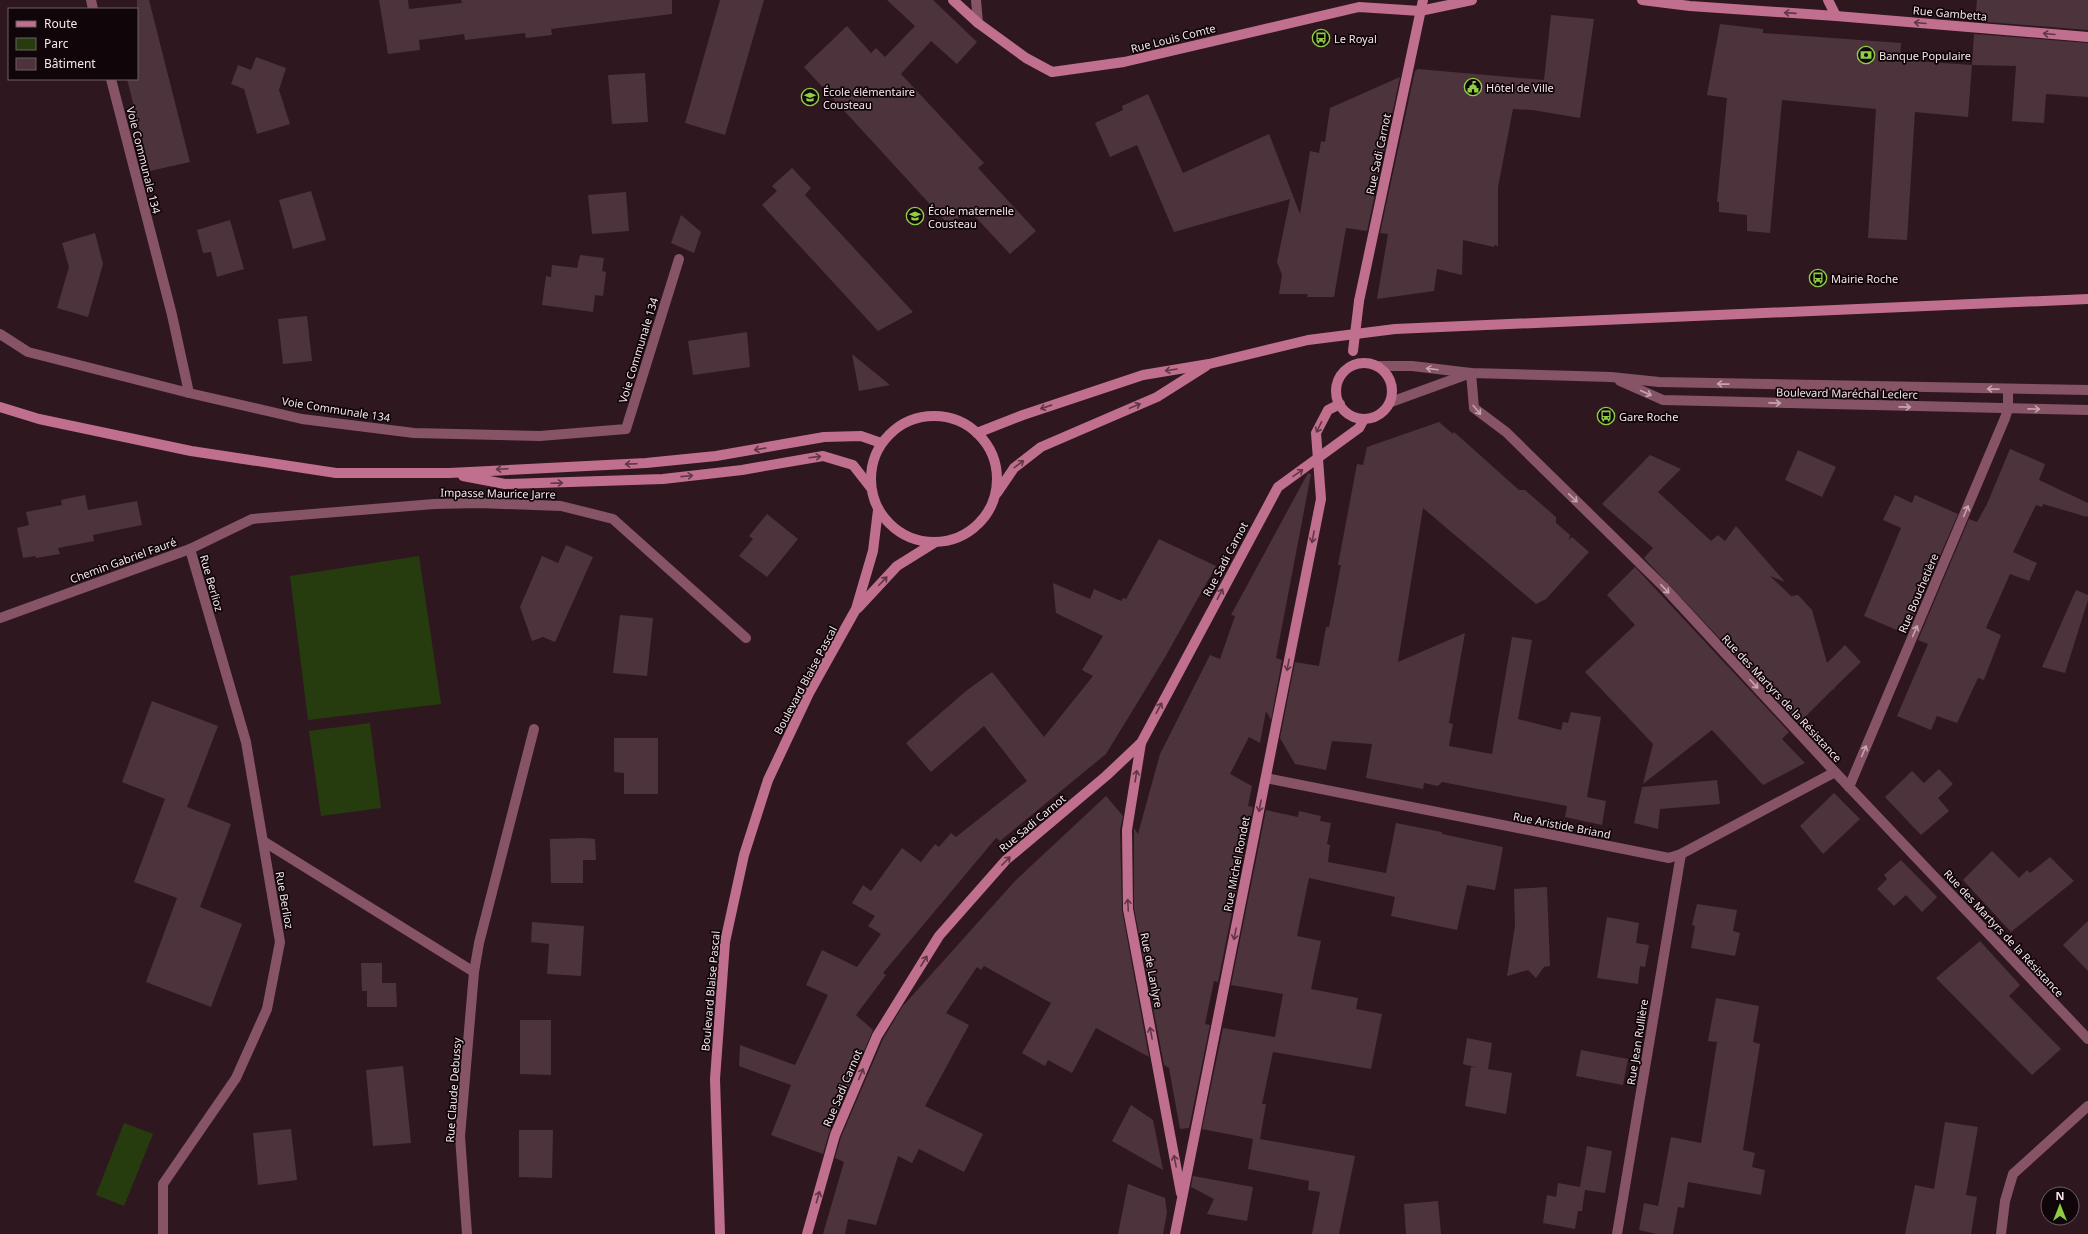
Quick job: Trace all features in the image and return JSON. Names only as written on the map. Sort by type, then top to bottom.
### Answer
[{"type":"main road","name":"Rue Louis Comte","points":[[953,0],[978,23],[1026,58],[1052,72],[1124,62],[1359,7],[1420,11]]},
{"type":"main road","name":"Rue Sadi Carnot","points":[[1358,364],[1353,351],[1359,301],[1423,0]]},
{"type":"main road","points":[[1420,11],[1472,0]]},
{"type":"main road","name":"Rue Gambetta","points":[[1642,0],[1690,6],[1836,16],[2088,37]]},
{"type":"main road","points":[[1828,0],[1836,16]]},
{"type":"main road","points":[[977,433],[1023,415],[1143,375],[1209,364],[1308,340],[1395,329],[2088,299]]},
{"type":"main road","points":[[1367,363],[1377,366],[1385,372],[1390,380],[1393,391],[1390,402],[1384,412],[1375,417],[1364,419],[1350,415],[1340,404],[1337,396],[1339,380],[1350,367],[1358,364],[1367,363]]},
{"type":"main road","points":[[449,473],[505,484],[663,479],[742,470],[823,456],[853,465],[870,488],[878,510],[888,524],[902,534],[918,541],[934,543],[955,539],[974,529],[987,513],[996,494],[1014,468],[1042,447],[1157,397],[1209,364]]},
{"type":"main road","points":[[1318,459],[1316,433],[1328,410],[1340,404]]},
{"type":"main road","points":[[0,407],[39,419],[190,451],[336,473],[449,473],[646,463],[716,456],[824,437],[861,436],[881,443]]},
{"type":"main road","points":[[870,488],[870,472],[874,457],[881,443],[896,428],[916,418],[938,416],[959,421],[977,433],[988,446],[995,461],[997,477],[996,494]]},
{"type":"main road","name":"Rue Sadi Carnot","points":[[807,1234],[836,1135],[877,1036],[939,936],[1006,860],[1106,776],[1141,743],[1278,487],[1359,428],[1364,419]]},
{"type":"main road","name":"Rue Michel Rondet","points":[[1175,1234],[1321,499],[1318,459]]},
{"type":"main road","name":"Boulevard Blaise Pascal","points":[[720,1234],[715,1078],[725,942],[744,855],[768,780],[809,693],[856,609],[873,551],[878,510]]},
{"type":"main road","name":"Boulevard Blaise Pascal","points":[[856,609],[897,566],[934,543]]},
{"type":"main road","name":"Rue de Lanlyre","points":[[1141,743],[1127,830],[1128,909],[1182,1199]]},
{"type":"street","points":[[976,0],[978,23]]},
{"type":"street","name":"Voie Communale 134","points":[[111,80],[172,315],[189,393],[302,419],[414,433],[540,436],[626,429],[679,259]]},
{"type":"street","points":[[0,334],[28,352],[189,393]]},
{"type":"street","name":"Boulevard Maréchal Leclerc","points":[[1377,366],[1412,366],[1471,373],[1611,377],[1660,382],[2008,390],[2088,390]]},
{"type":"street","name":"Boulevard Maréchal Leclerc","points":[[1390,402],[1471,373]]},
{"type":"street","name":"Rue des Martyrs de la Résistance","points":[[1471,373],[1474,408],[1506,432],[1663,586],[1849,787],[2088,1039]]},
{"type":"street","name":"Boulevard Maréchal Leclerc","points":[[1611,377],[1663,400],[2088,410]]},
{"type":"street","points":[[2008,390],[2008,409]]},
{"type":"street","name":"Rue Bouchetière","points":[[1849,787],[2008,409]]},
{"type":"street","name":"Impasse Maurice Jarre","points":[[252,519],[434,504],[561,506],[612,519],[746,638]]},
{"type":"street","name":"Chemin Gabriel Fauré","points":[[0,618],[190,549],[252,519]]},
{"type":"street","name":"Rue Berlioz","points":[[163,1234],[163,1184],[236,1078],[267,1009],[280,942],[246,742],[190,549]]},
{"type":"street","name":"Rue Claude Debussy","points":[[467,1234],[460,1136],[474,972],[478,943],[534,729]]},
{"type":"street","name":"Rue Aristide Briand","points":[[1266,778],[1669,858],[1681,854],[1835,772]]},
{"type":"street","points":[[262,841],[474,972]]},
{"type":"street","name":"Rue Jean Rullière","points":[[1617,1234],[1681,854]]},
{"type":"street","points":[[2001,1234],[2005,1201],[2013,1174],[2088,1106]]},
{"type":"green space","points":[[419,556],[441,704],[308,720],[290,576]]},
{"type":"green space","points":[[370,723],[381,808],[321,816],[309,731]]},
{"type":"green space","points":[[124,1123],[153,1134],[124,1206],[96,1195]]},
{"type":"building","points":[[137,0],[149,0],[190,162],[150,171],[127,80],[138,80]]},
{"type":"building","points":[[379,0],[408,0],[409,9],[462,3],[461,0],[672,0],[672,14],[551,29],[552,35],[526,38],[525,33],[465,40],[464,34],[419,40],[420,50],[388,54]]},
{"type":"building","points":[[720,0],[764,0],[725,135],[685,123]]},
{"type":"building","points":[[887,0],[933,0],[977,42],[957,64],[931,41],[901,74],[984,163],[978,168],[1036,231],[1010,254],[968,209],[950,226],[804,67],[847,26],[871,53],[876,48],[885,57],[915,26]]},
{"type":"building","points":[[1977,0],[2088,0],[2088,30],[1975,21]]},
{"type":"building","points":[[1551,15],[1594,19],[1580,118],[1532,110],[1513,109],[1498,187],[1498,246],[1494,245],[1494,247],[1463,240],[1462,275],[1437,269],[1434,291],[1377,299],[1388,234],[1380,233],[1415,71],[1418,69],[1544,80]]},
{"type":"building","points":[[1720,24],[1763,29],[1763,33],[1901,43],[1900,60],[1972,65],[1968,117],[1915,112],[1907,240],[1868,238],[1876,109],[1782,100],[1770,233],[1747,231],[1747,215],[1719,212],[1719,202],[1717,202],[1727,98],[1707,95]]},
{"type":"building","points":[[1974,34],[2088,43],[2088,97],[2046,94],[2044,123],[2012,121],[2016,66],[1972,65]]},
{"type":"building","points":[[256,57],[286,68],[279,90],[290,124],[257,134],[244,89],[231,84],[238,65],[251,70]]},
{"type":"building","points":[[645,73],[648,122],[612,124],[608,75]]},
{"type":"building","points":[[1400,77],[1367,231],[1346,228],[1334,297],[1307,297],[1308,294],[1279,294],[1282,275],[1277,262],[1290,199],[1174,232],[1137,145],[1110,157],[1095,123],[1123,110],[1122,106],[1148,94],[1183,173],[1269,134],[1300,214],[1310,151],[1319,153],[1321,141],[1325,142],[1330,108]]},
{"type":"building","points":[[792,168],[811,188],[805,195],[913,312],[878,331],[762,205],[777,191],[772,186]]},
{"type":"building","points":[[311,191],[326,240],[293,249],[279,200]]},
{"type":"building","points":[[626,192],[629,231],[592,234],[588,195]]},
{"type":"building","points":[[681,215],[701,232],[694,253],[671,243]]},
{"type":"building","points":[[230,220],[244,269],[217,277],[211,252],[203,253],[197,230]]},
{"type":"building","points":[[95,233],[103,264],[88,317],[57,308],[69,267],[62,243]]},
{"type":"building","points":[[580,255],[604,258],[602,271],[606,272],[603,296],[595,295],[593,312],[542,305],[546,276],[551,277],[552,265],[577,268]]},
{"type":"building","points":[[307,316],[312,361],[283,364],[278,319]]},
{"type":"building","points":[[747,332],[750,367],[693,375],[688,341]]},
{"type":"building","points":[[852,354],[890,385],[859,391]]},
{"type":"building","points":[[1439,422],[1453,434],[1454,432],[1519,490],[1525,490],[1556,517],[1556,523],[1570,535],[1569,540],[1572,537],[1589,552],[1546,599],[1536,604],[1423,508],[1398,662],[1465,633],[1449,723],[1453,724],[1449,746],[1492,754],[1512,637],[1532,640],[1518,719],[1561,730],[1563,722],[1568,723],[1571,712],[1601,717],[1587,797],[1606,801],[1602,825],[1565,817],[1567,806],[1442,782],[1438,786],[1424,783],[1423,789],[1366,778],[1372,744],[1332,741],[1326,770],[1295,764],[1280,738],[1295,662],[1319,666],[1326,627],[1329,627],[1341,565],[1338,565],[1357,464],[1363,465],[1367,447]]},
{"type":"building","points":[[2010,449],[2045,464],[2039,480],[2088,503],[2088,515],[2087,517],[2043,504],[2042,507],[2036,505],[2013,552],[2037,563],[2029,581],[2010,574],[1986,628],[2001,635],[1984,680],[1978,678],[1957,723],[1937,716],[1931,730],[1897,716],[1928,644],[1918,640],[1969,519],[1977,522],[1987,504]]},
{"type":"building","points":[[1798,450],[1836,467],[1822,497],[1785,480]]},
{"type":"building","points":[[1650,455],[1681,469],[1658,492],[1711,541],[1718,535],[1725,541],[1736,526],[1785,582],[1770,576],[1791,596],[1798,595],[1812,610],[1827,663],[1845,645],[1861,662],[1834,688],[1835,690],[1833,689],[1799,723],[1644,558],[1653,548],[1602,504]]},
{"type":"building","points":[[1308,473],[1311,474],[1276,658],[1282,660],[1271,720],[1266,711],[1260,743],[1249,737],[1230,774],[1252,786],[1248,806],[1253,807],[1218,982],[1214,981],[1205,1024],[1210,1025],[1189,1128],[1180,1129],[1169,1068],[1164,1065],[1134,908],[1134,828],[1138,834],[1160,754],[1210,655],[1220,659],[1235,616],[1231,615]]},
{"type":"building","points":[[85,495],[88,510],[137,501],[142,525],[93,535],[94,541],[58,548],[60,554],[36,558],[35,556],[23,558],[17,528],[29,525],[26,512],[62,505],[61,500]]},
{"type":"building","points":[[1895,495],[1912,503],[1915,495],[1958,514],[1906,634],[1864,616],[1901,528],[1883,520]]},
{"type":"building","points":[[767,514],[798,539],[767,577],[739,556],[753,539],[749,536]]},
{"type":"building","points":[[1159,539],[1216,566],[1164,659],[1106,754],[1000,841],[996,838],[883,973],[886,975],[856,1015],[873,1030],[829,1133],[823,1154],[771,1135],[791,1085],[739,1066],[740,1045],[795,1065],[828,995],[806,985],[822,950],[857,967],[881,934],[868,926],[875,916],[852,903],[863,885],[871,891],[902,848],[921,862],[935,844],[939,847],[951,833],[956,837],[1027,781],[984,726],[931,772],[906,743],[966,691],[992,672],[1044,737],[1093,676],[1082,670],[1103,636],[1056,613],[1053,583],[1090,599],[1094,589],[1121,601],[1123,598],[1126,599]]},
{"type":"building","points":[[566,545],[593,557],[555,642],[543,637],[532,641],[520,607],[542,556],[558,563]]},
{"type":"building","points":[[1635,567],[1789,732],[1782,739],[1805,763],[1763,785],[1712,730],[1643,784],[1653,744],[1585,672],[1635,625],[1607,595]]},
{"type":"building","points":[[2076,590],[2088,595],[2088,600],[2065,673],[2042,667]]},
{"type":"building","points":[[620,615],[653,618],[647,676],[613,673]]},
{"type":"building","points":[[152,701],[218,726],[187,807],[231,824],[200,907],[242,924],[211,1007],[146,982],[177,898],[134,882],[165,799],[122,782]]},
{"type":"building","points":[[614,738],[658,738],[658,794],[624,794],[624,773],[614,772]]},
{"type":"building","points":[[1939,769],[1953,784],[1938,798],[1949,811],[1921,835],[1885,797],[1912,771],[1924,783]]},
{"type":"building","points":[[1717,780],[1720,804],[1660,809],[1658,829],[1634,823],[1642,787]]},
{"type":"building","points":[[1834,793],[1860,819],[1823,854],[1800,826]]},
{"type":"building","points":[[1106,796],[1123,816],[1120,830],[1122,910],[1149,1057],[1096,1028],[1072,1073],[1048,1060],[1045,1066],[1022,1053],[1051,1003],[984,966],[981,970],[977,967],[946,1013],[969,1025],[925,1106],[983,1134],[964,1172],[919,1149],[912,1163],[898,1156],[876,1225],[848,1219],[845,1234],[823,1234],[844,1162],[835,1158],[841,1137],[883,1039],[902,1007],[1015,881]]},
{"type":"building","points":[[1266,810],[1298,817],[1299,811],[1321,816],[1320,821],[1331,823],[1327,844],[1330,845],[1328,862],[1386,873],[1396,823],[1442,832],[1442,834],[1503,847],[1495,890],[1467,885],[1457,930],[1391,916],[1395,897],[1309,878],[1297,936],[1321,941],[1311,989],[1358,998],[1356,1009],[1382,1014],[1371,1069],[1273,1052],[1262,1104],[1266,1104],[1260,1139],[1355,1156],[1339,1234],[1312,1234],[1320,1192],[1308,1190],[1309,1181],[1248,1169],[1253,1139],[1202,1129],[1223,1028],[1275,1037],[1283,994],[1231,985]]},
{"type":"building","points":[[550,839],[595,839],[596,860],[583,860],[583,883],[551,883]]},
{"type":"building","points":[[1992,851],[2019,878],[2027,870],[2030,873],[2050,857],[2074,881],[2011,932],[1963,880]]},
{"type":"building","points":[[1901,860],[1937,897],[1922,912],[1906,895],[1894,906],[1877,889],[1887,879],[1884,875]]},
{"type":"building","points":[[1547,887],[1550,966],[1544,967],[1536,978],[1528,970],[1507,976],[1515,926],[1514,889]]},
{"type":"building","points":[[1697,904],[1737,910],[1733,931],[1740,933],[1735,956],[1691,948],[1695,926],[1692,925]]},
{"type":"building","points":[[1607,917],[1639,923],[1636,943],[1649,945],[1645,967],[1640,966],[1638,984],[1597,978]]},
{"type":"building","points":[[2088,921],[2088,971],[2063,945]]},
{"type":"building","points":[[532,922],[584,926],[581,976],[547,974],[549,944],[531,942]]},
{"type":"building","points":[[1980,941],[2020,985],[2009,996],[2061,1049],[2032,1075],[1936,978]]},
{"type":"building","points":[[361,963],[382,963],[382,983],[396,983],[397,1007],[367,1007],[367,991],[362,991]]},
{"type":"building","points":[[1716,998],[1759,1006],[1753,1042],[1760,1044],[1743,1150],[1755,1153],[1752,1167],[1765,1170],[1761,1195],[1688,1182],[1684,1208],[1678,1207],[1673,1234],[1656,1234],[1639,1230],[1644,1203],[1658,1206],[1671,1137],[1701,1143],[1717,1042],[1708,1041]]},
{"type":"building","points":[[520,1020],[551,1020],[551,1075],[520,1074]]},
{"type":"building","points":[[1467,1038],[1492,1043],[1488,1069],[1512,1073],[1506,1114],[1465,1106],[1471,1067],[1478,1068],[1463,1064]]},
{"type":"building","points":[[1581,1050],[1628,1059],[1623,1085],[1576,1076]]},
{"type":"building","points":[[403,1066],[411,1143],[373,1146],[366,1070]]},
{"type":"building","points":[[1131,1105],[1153,1120],[1163,1170],[1112,1141]]},
{"type":"building","points":[[1945,1122],[1978,1127],[1966,1195],[1977,1197],[1971,1234],[1905,1234],[1915,1185],[1934,1189]]},
{"type":"building","points":[[291,1129],[297,1180],[258,1185],[253,1133]]},
{"type":"building","points":[[519,1130],[553,1130],[552,1178],[519,1177]]},
{"type":"building","points":[[1587,1146],[1612,1151],[1605,1193],[1585,1190],[1582,1211],[1578,1211],[1575,1229],[1543,1223],[1547,1195],[1556,1197],[1558,1183],[1580,1187]]},
{"type":"building","points":[[1193,1176],[1253,1187],[1247,1221],[1207,1214],[1214,1199],[1191,1187]]},
{"type":"building","points":[[1128,1184],[1165,1198],[1167,1213],[1163,1234],[1118,1234]]},
{"type":"building","points":[[1438,1201],[1441,1234],[1406,1234],[1404,1204]]},
{"type":"place","name":"Le Royal","points":[[1321,38]]},
{"type":"place","name":"Banque Populaire","points":[[1866,55]]},
{"type":"place","name":"Hôtel de Ville","points":[[1473,87]]},
{"type":"place","name":"École élémentaire Cousteau","points":[[810,97]]},
{"type":"place","name":"École maternelle Cousteau","points":[[915,216]]},
{"type":"place","name":"Mairie Roche","points":[[1818,278]]},
{"type":"place","name":"Gare Roche","points":[[1606,416]]}]
